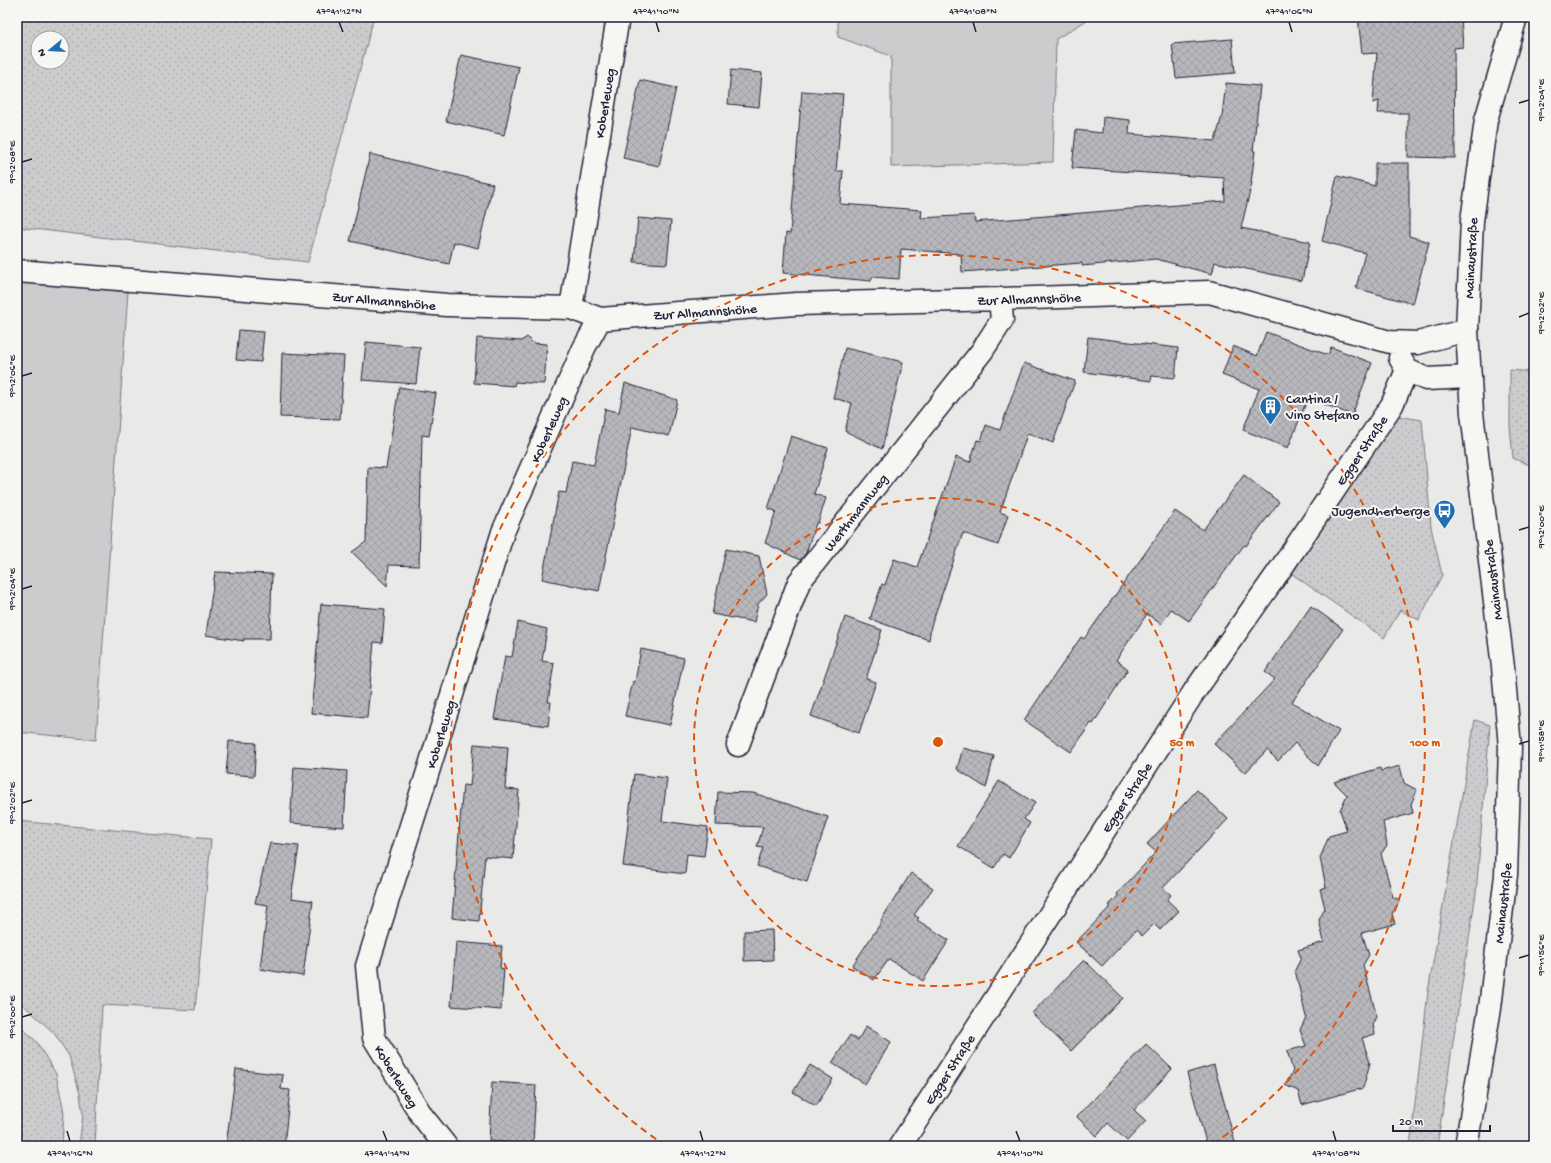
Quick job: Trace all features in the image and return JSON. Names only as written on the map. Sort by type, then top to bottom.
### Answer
[{"type":"street","name":"Koberleweg","points":[[571,308],[618,17]]},
{"type":"street","name":"Mainaustraße","points":[[1466,1146],[1490,1008],[1506,875],[1510,747],[1503,667],[1472,413],[1467,330],[1472,221],[1486,120],[1516,17]]},
{"type":"street","name":"Zur Allmannshöhe","points":[[17,270],[447,305],[571,308],[600,319],[796,304],[1209,292],[1390,342],[1418,343],[1467,330]]},
{"type":"street","name":"Werthmannweg","points":[[738,745],[799,582],[982,351],[1002,320],[1000,299]]},
{"type":"street","name":"Koberleweg","points":[[446,1146],[422,1116],[374,1038],[367,966],[503,532],[584,348],[600,319]]},
{"type":"street","points":[[1390,342],[1407,370],[1426,379],[1470,378]]},
{"type":"street","name":"Egger Straße","points":[[900,1146],[1194,692],[1282,567],[1392,405],[1407,370]]},
{"type":"shaded area","points":[[17,17],[374,17],[308,262],[17,227]]},
{"type":"shaded area","points":[[838,17],[1092,17],[1056,39],[1053,162],[891,167],[891,56],[838,37]]},
{"type":"shaded area","points":[[17,281],[128,292],[96,740],[17,732]]},
{"type":"shaded area","points":[[1510,370],[1534,372],[1534,467],[1513,458],[1510,425]]},
{"type":"shaded area","points":[[1385,414],[1422,420],[1431,527],[1442,575],[1419,620],[1400,610],[1384,638],[1282,567]]},
{"type":"shaded area","points":[[1475,720],[1490,725],[1476,893],[1437,1146],[1410,1146],[1428,992]]},
{"type":"shaded area","points":[[17,821],[211,839],[195,1010],[102,1005],[95,1146],[79,1146],[83,1114],[80,1094],[69,1056],[54,1033],[17,999]]},
{"type":"shaded area","points":[[17,1023],[36,1041],[56,1074],[64,1112],[62,1146],[17,1146]]},
{"type":"building","points":[[1358,17],[1461,17],[1463,47],[1454,48],[1455,158],[1408,157],[1408,113],[1378,113],[1379,101],[1373,103],[1377,53],[1362,54]]},
{"type":"building","points":[[1232,39],[1235,73],[1176,78],[1172,44]]},
{"type":"building","points":[[461,55],[519,67],[504,135],[446,121]]},
{"type":"building","points":[[731,70],[762,73],[759,107],[728,104]]},
{"type":"building","points":[[640,80],[676,88],[659,166],[623,158]]},
{"type":"building","points":[[1226,83],[1260,86],[1253,151],[1255,151],[1252,183],[1241,228],[1310,242],[1302,281],[1215,262],[1212,274],[1156,259],[1082,266],[1082,263],[962,272],[961,254],[901,249],[899,279],[872,277],[871,281],[783,273],[786,233],[790,234],[802,91],[843,94],[836,171],[843,171],[840,204],[922,210],[921,218],[974,215],[975,222],[1225,201],[1224,178],[1072,168],[1076,130],[1102,133],[1103,117],[1130,120],[1129,134],[1215,141],[1222,116]]},
{"type":"building","points":[[370,154],[493,184],[478,248],[454,242],[449,264],[350,241]]},
{"type":"building","points":[[1375,163],[1409,163],[1409,236],[1429,242],[1413,304],[1356,288],[1365,253],[1322,241],[1337,176],[1375,186]]},
{"type":"building","points":[[638,218],[671,221],[667,264],[634,262]]},
{"type":"building","points":[[239,330],[264,332],[261,362],[236,360]]},
{"type":"building","points":[[1266,332],[1328,355],[1331,347],[1372,363],[1352,415],[1308,398],[1288,448],[1243,430],[1259,389],[1222,375],[1233,346],[1257,356]]},
{"type":"building","points":[[527,337],[533,343],[547,344],[544,384],[515,382],[514,386],[474,383],[477,338],[521,341]]},
{"type":"building","points":[[1088,337],[1178,348],[1175,378],[1152,376],[1151,381],[1084,372]]},
{"type":"building","points":[[366,342],[420,347],[416,384],[362,380]]},
{"type":"building","points":[[845,348],[903,362],[882,449],[845,431],[852,403],[833,398]]},
{"type":"building","points":[[282,353],[344,356],[340,419],[280,417]]},
{"type":"building","points":[[1024,363],[1075,381],[1053,443],[1028,433],[1027,435],[1000,512],[1008,515],[998,545],[963,533],[931,626],[929,640],[870,619],[882,584],[885,585],[894,559],[917,567],[956,457],[970,462],[977,440],[981,441],[986,425],[1000,430]]},
{"type":"building","points":[[625,383],[677,400],[669,436],[632,427],[599,591],[542,579],[559,492],[566,493],[572,461],[594,465],[605,409],[619,412]]},
{"type":"building","points":[[399,387],[436,393],[429,436],[422,435],[419,566],[389,565],[387,586],[352,552],[366,542],[368,467],[386,468]]},
{"type":"building","points":[[791,436],[828,448],[814,494],[826,498],[806,553],[800,560],[765,543],[776,511],[768,509]]},
{"type":"building","points":[[1244,475],[1279,502],[1246,546],[1244,545],[1189,621],[1171,609],[1161,624],[1147,614],[1116,660],[1128,669],[1093,724],[1091,723],[1071,752],[1024,720],[1081,637],[1084,639],[1175,511],[1203,530]]},
{"type":"building","points":[[726,549],[759,556],[767,594],[758,604],[754,622],[712,614]]},
{"type":"building","points":[[215,572],[272,574],[270,639],[243,639],[244,641],[206,635]]},
{"type":"building","points":[[321,604],[385,609],[382,643],[374,642],[367,718],[311,713]]},
{"type":"building","points":[[1311,606],[1343,629],[1292,702],[1339,731],[1318,766],[1295,743],[1278,761],[1267,750],[1245,773],[1214,744],[1275,679],[1265,672]]},
{"type":"building","points":[[845,617],[882,630],[866,679],[876,682],[859,733],[811,716]]},
{"type":"building","points":[[518,622],[547,629],[542,661],[554,663],[548,702],[551,702],[548,726],[494,719],[505,656],[512,657]]},
{"type":"building","points":[[641,649],[684,658],[670,725],[625,716],[633,681],[635,682]]},
{"type":"building","points":[[229,741],[256,743],[254,776],[226,774]]},
{"type":"building","points":[[474,744],[508,747],[505,789],[519,790],[513,859],[485,856],[479,921],[452,918],[463,785],[470,786]]},
{"type":"building","points":[[963,748],[994,756],[986,788],[957,769]]},
{"type":"building","points":[[1400,766],[1404,783],[1417,790],[1411,804],[1413,813],[1383,822],[1387,845],[1381,854],[1393,897],[1400,900],[1392,914],[1395,924],[1362,933],[1369,955],[1363,965],[1377,1017],[1373,1025],[1375,1034],[1362,1038],[1370,1063],[1363,1088],[1302,1105],[1298,1091],[1285,1085],[1293,1071],[1287,1051],[1306,1046],[1300,1030],[1306,1017],[1295,970],[1301,958],[1298,950],[1324,942],[1319,920],[1325,908],[1320,889],[1326,887],[1320,858],[1329,836],[1347,831],[1340,810],[1347,795],[1334,782],[1380,768],[1381,771]]},
{"type":"building","points":[[294,767],[347,771],[344,827],[290,823]]},
{"type":"building","points":[[634,774],[667,778],[662,821],[708,827],[704,856],[687,854],[685,874],[623,866]]},
{"type":"building","points":[[999,781],[1035,803],[1024,819],[1030,823],[1009,858],[1003,854],[994,868],[958,846]]},
{"type":"building","points":[[1197,790],[1228,819],[1163,888],[1171,895],[1167,900],[1179,911],[1160,930],[1154,924],[1142,936],[1136,930],[1102,966],[1076,942],[1111,906],[1109,905],[1118,896],[1117,894],[1156,852],[1147,844]]},
{"type":"building","points":[[718,792],[753,793],[828,817],[807,882],[757,866],[763,848],[757,847],[763,827],[716,825]]},
{"type":"building","points":[[270,843],[299,846],[291,898],[313,901],[303,976],[260,969],[268,905],[255,903]]},
{"type":"building","points":[[911,873],[933,888],[914,915],[919,918],[917,920],[949,940],[923,981],[889,959],[874,980],[852,966],[882,921],[881,920]]},
{"type":"building","points":[[772,930],[773,960],[744,961],[744,931]]},
{"type":"building","points":[[456,942],[502,946],[500,968],[504,969],[501,1010],[451,1006]]},
{"type":"building","points":[[1084,960],[1123,998],[1071,1051],[1032,1013]]},
{"type":"building","points":[[866,1026],[891,1042],[865,1084],[832,1063],[850,1035],[858,1040]]},
{"type":"building","points":[[1146,1044],[1172,1069],[1134,1110],[1146,1121],[1127,1141],[1108,1123],[1097,1136],[1077,1117]]},
{"type":"building","points":[[810,1065],[833,1079],[816,1106],[793,1092]]},
{"type":"building","points":[[1214,1065],[1236,1146],[1207,1146],[1187,1073]]},
{"type":"building","points":[[236,1069],[283,1075],[281,1089],[290,1090],[284,1146],[226,1146]]},
{"type":"building","points":[[492,1082],[536,1085],[533,1144],[489,1141]]},
{"type":"place","name":"Cantina / Vino Stefano","points":[[1271,426]]},
{"type":"place","name":"Jugendherberge","points":[[1445,530]]}]
